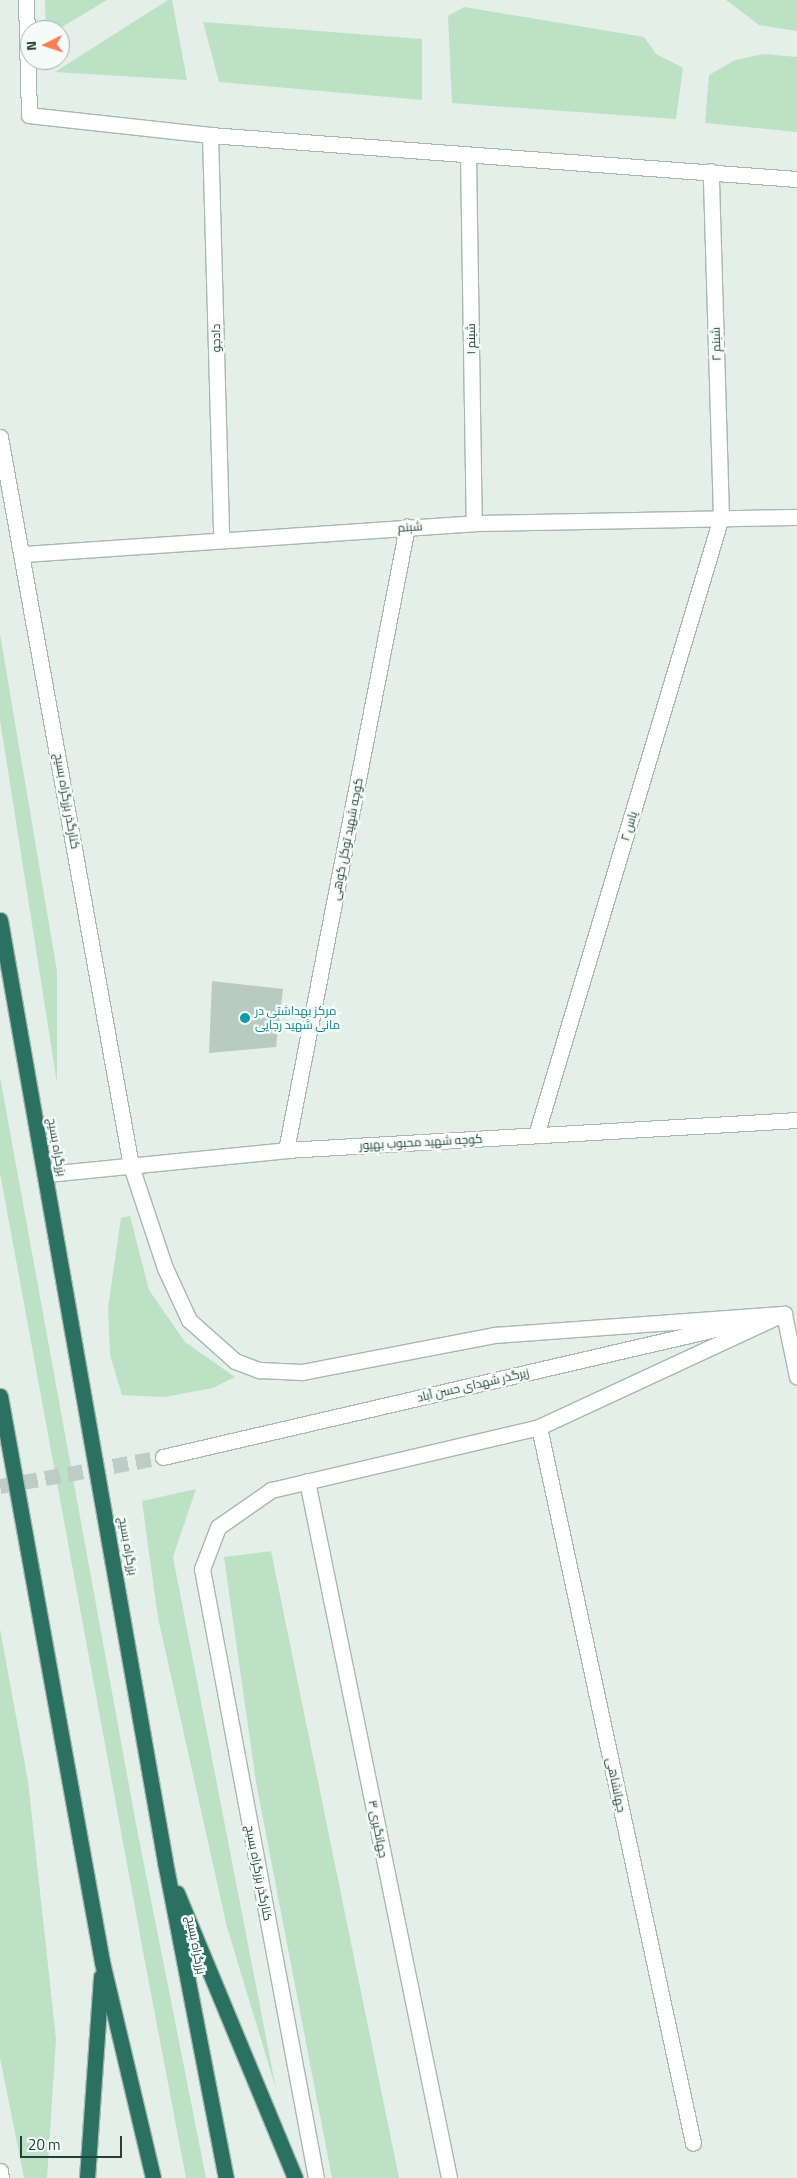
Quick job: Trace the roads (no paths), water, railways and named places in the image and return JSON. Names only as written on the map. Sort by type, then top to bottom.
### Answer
[{"type":"highway","name":"بزرگراه بسیج","points":[[0,920],[165,1862],[226,2178]]},
{"type":"highway","points":[[0,1396],[102,1962],[153,2178]]},
{"type":"highway","points":[[165,1862],[295,2178]]},
{"type":"highway","points":[[87,2178],[102,1962]]},
{"type":"street","points":[[26,0],[29,115],[210,135],[711,171],[797,179]]},
{"type":"street","name":"دادجو","points":[[210,135],[221,540]]},
{"type":"street","name":"شبنم ۱","points":[[468,155],[474,523]]},
{"type":"street","name":"شبنم ۲","points":[[711,171],[721,517]]},
{"type":"street","name":"کنارگذر بزرگراه بسیج","points":[[0,437],[24,554],[131,1166],[165,1268],[189,1320],[215,1348],[259,1370],[302,1372],[495,1335],[791,1311]]},
{"type":"street","name":"یاس ۲","points":[[536,1135],[721,517]]},
{"type":"street","name":"شبنم","points":[[24,554],[474,523],[797,517]]},
{"type":"street","name":"کوچه شهید توکل کوهی","points":[[286,1150],[407,527]]},
{"type":"street","name":"کوچه شهید محبوب بهپور","points":[[46,1174],[286,1150],[797,1120]]},
{"type":"street","points":[[307,1481],[538,1427],[791,1311],[797,1377]]},
{"type":"street","name":"زیرگذر شهدای حسن آباد","points":[[163,1457],[791,1311]]},
{"type":"street","name":"جهانشاهی","points":[[538,1427],[693,2143]]},
{"type":"street","name":"کنارگذر بزرگراه بسیج","points":[[307,1481],[271,1490],[218,1527],[202,1569],[316,2178]]},
{"type":"street","name":"جهانگیری ۳","points":[[307,1481],[449,2178]]},
{"type":"street","points":[[0,2171],[1,2178]]},
{"type":"tunnel","points":[[0,1486],[163,1457]]},
{"type":"place","name":"مرکز بهداشتی در مانی شهید رجایی","points":[[245,1018]]}]
